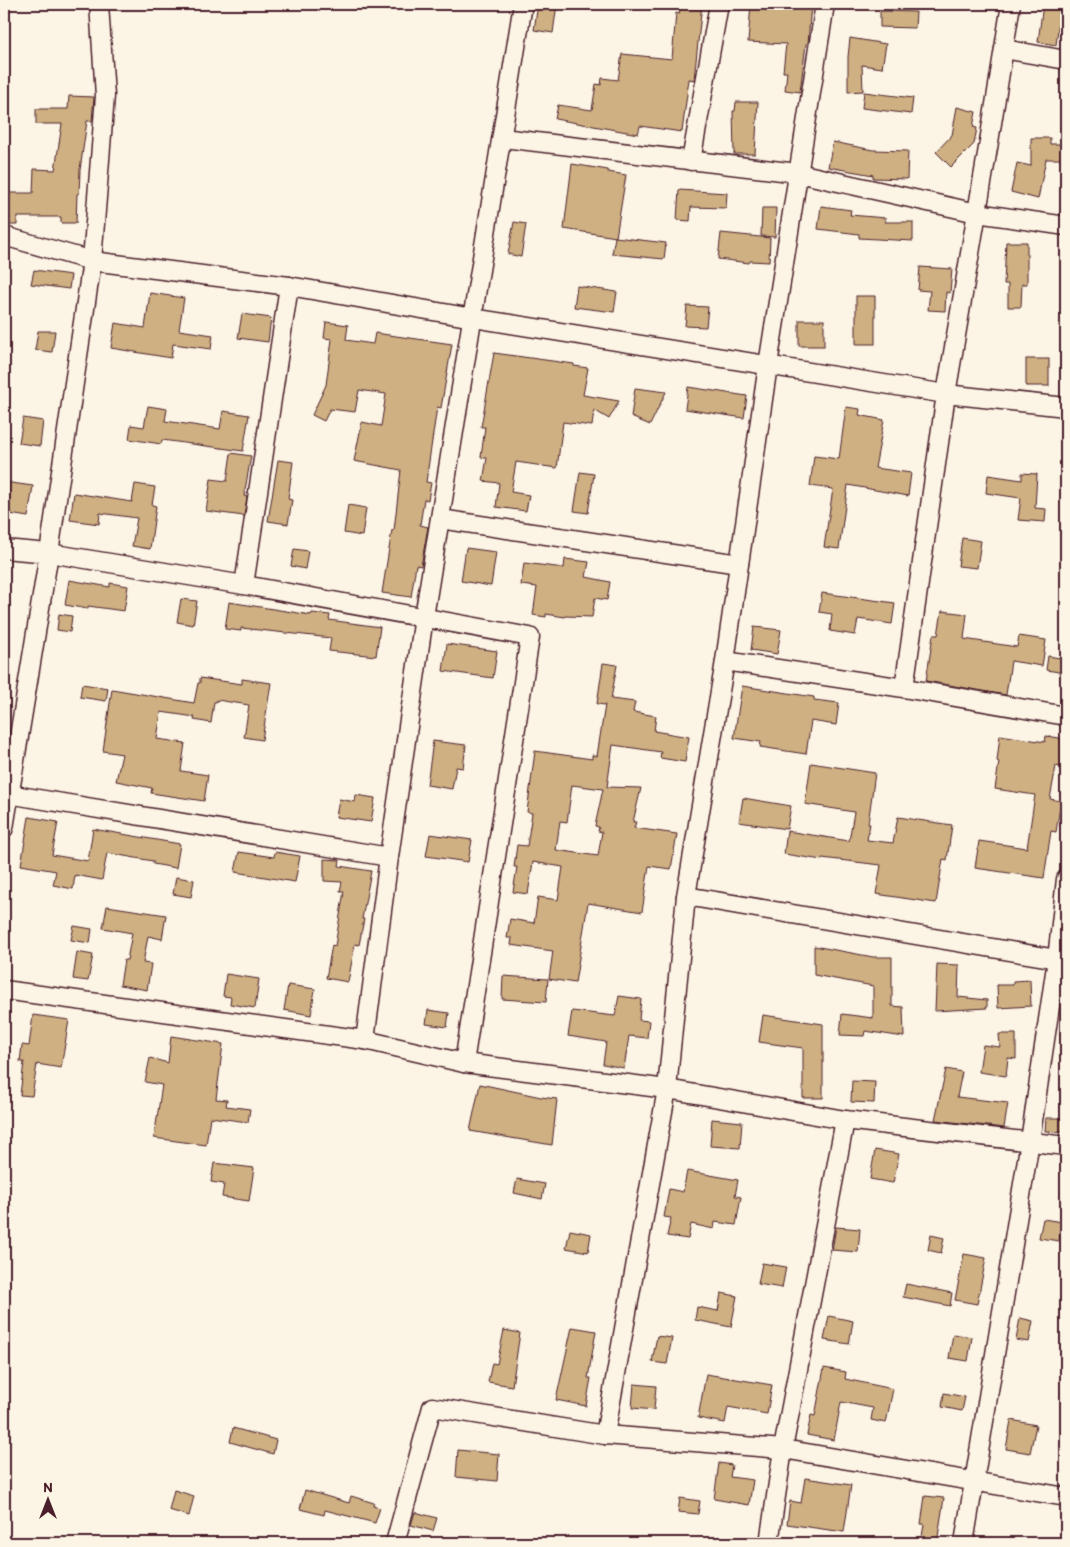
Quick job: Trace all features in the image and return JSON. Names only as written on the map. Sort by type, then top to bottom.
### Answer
[{"type":"street","points":[[4,828],[8,794],[49,553],[92,260],[106,96],[99,4]]},
{"type":"street","points":[[365,1040],[389,857],[424,617],[523,4]]},
{"type":"street","points":[[691,161],[719,4]]},
{"type":"street","points":[[605,1435],[667,1089],[686,896],[725,661],[768,365],[826,4]]},
{"type":"street","points":[[904,688],[946,394],[1010,4]]},
{"type":"street","points":[[1004,49],[1066,60]]},
{"type":"street","points":[[502,138],[798,174],[977,213],[1066,226]]},
{"type":"street","points":[[4,236],[92,260],[289,286],[473,318],[946,394],[1066,407]]},
{"type":"street","points":[[244,585],[289,286]]},
{"type":"street","points":[[440,519],[739,564]]},
{"type":"street","points":[[4,549],[49,553],[244,585],[530,637],[464,1063]]},
{"type":"street","points":[[725,661],[904,688],[1066,716]]},
{"type":"street","points":[[8,794],[389,857]]},
{"type":"street","points":[[964,1543],[1030,1141],[1057,959],[1066,878]]},
{"type":"street","points":[[686,896],[1057,959]]},
{"type":"street","points":[[4,990],[365,1040],[464,1063],[667,1089],[845,1120],[1066,1146]]},
{"type":"street","points":[[769,1543],[784,1449],[845,1120]]},
{"type":"street","points":[[395,1543],[432,1407],[605,1435],[784,1449],[1066,1497]]},
{"type":"building","points":[[538,4],[557,4],[553,33],[534,30]]},
{"type":"building","points":[[678,4],[702,4],[694,80],[689,79],[682,132],[640,126],[638,134],[555,119],[558,105],[592,110],[596,84],[601,85],[602,78],[618,80],[622,54],[672,59],[676,13],[680,14]]},
{"type":"building","points":[[751,4],[811,4],[808,44],[806,44],[800,92],[785,90],[787,72],[783,72],[786,44],[748,42]]},
{"type":"building","points":[[1043,4],[1061,4],[1056,45],[1038,42]]},
{"type":"building","points":[[880,11],[916,12],[915,28],[880,27]]},
{"type":"building","points":[[850,38],[886,44],[882,68],[862,65],[863,91],[848,92]]},
{"type":"building","points":[[864,92],[913,98],[911,114],[862,108]]},
{"type":"building","points":[[69,96],[94,97],[92,121],[87,121],[80,170],[76,223],[61,223],[61,217],[17,217],[17,225],[4,225],[4,193],[33,193],[34,169],[55,170],[62,124],[36,124],[36,109],[68,109]]},
{"type":"building","points":[[736,102],[758,102],[755,154],[734,154],[733,111],[735,111]]},
{"type":"building","points":[[957,107],[976,112],[973,127],[977,128],[974,144],[951,167],[936,152],[952,135]]},
{"type":"building","points":[[1031,138],[1050,138],[1050,144],[1066,144],[1066,159],[1046,159],[1038,199],[1011,192],[1017,163],[1031,166]]},
{"type":"building","points":[[833,142],[873,150],[908,151],[907,179],[873,178],[873,175],[828,167]]},
{"type":"building","points":[[572,164],[626,175],[616,237],[564,229]]},
{"type":"building","points":[[679,190],[727,193],[726,208],[691,207],[690,221],[677,220]]},
{"type":"building","points":[[821,206],[851,210],[850,215],[886,218],[885,222],[913,222],[913,241],[859,238],[859,234],[818,229]]},
{"type":"building","points":[[762,208],[776,208],[775,237],[761,236]]},
{"type":"building","points":[[514,222],[526,224],[521,257],[508,254]]},
{"type":"building","points":[[721,233],[770,238],[769,262],[750,261],[749,263],[718,259]]},
{"type":"building","points":[[615,237],[666,243],[664,259],[612,254]]},
{"type":"building","points":[[1006,242],[1027,242],[1027,284],[1022,284],[1021,307],[1008,307],[1008,284],[1004,284]]},
{"type":"building","points":[[920,267],[952,269],[950,293],[946,292],[945,311],[928,310],[930,291],[918,290]]},
{"type":"building","points":[[34,270],[71,275],[69,289],[31,284]]},
{"type":"building","points":[[577,286],[617,292],[614,312],[574,307]]},
{"type":"building","points":[[150,293],[184,298],[179,330],[213,335],[211,349],[173,344],[171,358],[111,348],[115,323],[145,328]]},
{"type":"building","points":[[856,296],[875,296],[875,344],[856,344]]},
{"type":"building","points":[[687,306],[708,307],[706,327],[685,326]]},
{"type":"building","points":[[242,314],[271,318],[268,342],[238,338]]},
{"type":"building","points":[[799,320],[824,320],[824,346],[799,346]]},
{"type":"building","points":[[326,322],[348,325],[346,340],[373,344],[375,333],[452,344],[441,408],[437,407],[426,482],[431,483],[428,500],[424,499],[420,525],[428,527],[421,566],[416,565],[411,597],[382,593],[392,530],[394,530],[401,470],[354,461],[362,422],[381,426],[386,394],[359,390],[355,412],[330,409],[324,421],[312,415],[326,385],[332,339],[324,338]]},
{"type":"building","points":[[38,331],[55,331],[52,352],[35,350]]},
{"type":"building","points":[[494,353],[574,364],[574,366],[588,368],[583,395],[619,401],[609,419],[594,410],[592,426],[563,422],[557,468],[516,462],[511,492],[529,495],[526,511],[496,507],[499,483],[483,481],[487,458],[481,457],[485,427],[481,427]]},
{"type":"building","points":[[1026,359],[1049,359],[1049,386],[1026,386]]},
{"type":"building","points":[[688,387],[747,396],[744,418],[685,409]]},
{"type":"building","points":[[635,388],[666,392],[650,425],[631,417]]},
{"type":"building","points":[[148,406],[167,409],[165,421],[220,429],[223,411],[249,415],[243,451],[162,440],[161,444],[129,439],[131,425],[144,427]]},
{"type":"building","points":[[846,407],[860,409],[859,415],[884,420],[875,468],[911,473],[908,496],[848,485],[839,549],[824,547],[833,489],[810,486],[814,456],[839,459]]},
{"type":"building","points":[[23,418],[43,421],[40,446],[19,443]]},
{"type":"building","points":[[231,453],[251,456],[244,496],[247,497],[244,516],[206,511],[211,479],[227,481]]},
{"type":"building","points":[[278,460],[293,462],[288,499],[292,500],[288,524],[268,521]]},
{"type":"building","points":[[580,472],[594,474],[588,513],[574,511]]},
{"type":"building","points":[[1022,473],[1037,474],[1035,508],[1046,509],[1045,522],[1018,520],[1021,498],[986,493],[988,475],[1022,480]]},
{"type":"building","points":[[4,482],[33,486],[28,517],[4,513]]},
{"type":"building","points":[[135,484],[155,487],[152,505],[156,506],[150,549],[132,546],[137,518],[100,513],[99,524],[70,520],[74,493],[132,502]]},
{"type":"building","points":[[348,505],[366,508],[362,536],[344,533]]},
{"type":"building","points":[[962,538],[981,541],[977,568],[958,566]]},
{"type":"building","points":[[466,548],[496,552],[491,586],[461,581]]},
{"type":"building","points":[[294,549],[308,551],[305,569],[291,566]]},
{"type":"building","points":[[565,559],[589,562],[586,577],[610,582],[607,600],[595,598],[592,617],[565,617],[546,614],[546,617],[533,615],[537,587],[521,585],[524,563],[564,568]]},
{"type":"building","points":[[69,580],[110,587],[110,583],[128,586],[124,611],[88,606],[88,609],[65,605]]},
{"type":"building","points":[[822,593],[895,603],[892,624],[858,619],[855,635],[830,631],[832,614],[819,612]]},
{"type":"building","points":[[181,599],[197,601],[193,625],[177,622]]},
{"type":"building","points":[[229,602],[311,615],[312,613],[330,615],[329,620],[380,627],[376,656],[329,651],[331,638],[241,628],[241,631],[225,629]]},
{"type":"building","points":[[942,611],[967,614],[964,639],[1017,647],[1019,636],[1046,640],[1042,666],[1011,661],[1006,695],[926,681],[933,635],[938,635]]},
{"type":"building","points":[[59,614],[72,616],[70,632],[57,630]]},
{"type":"building","points":[[754,627],[781,630],[777,654],[751,650]]},
{"type":"building","points":[[447,644],[497,651],[493,678],[443,671]]},
{"type":"building","points":[[1048,656],[1066,659],[1066,673],[1046,670]]},
{"type":"building","points":[[603,663],[617,665],[611,699],[635,702],[633,712],[656,716],[654,731],[689,737],[685,762],[660,758],[661,752],[613,745],[607,787],[641,788],[633,822],[636,822],[634,828],[677,834],[671,869],[649,866],[642,912],[588,903],[575,983],[549,979],[553,951],[511,945],[512,938],[507,938],[510,919],[534,923],[538,897],[558,900],[563,867],[533,862],[528,894],[513,892],[517,867],[514,867],[517,845],[527,846],[532,813],[527,812],[535,751],[592,759],[592,755],[597,756],[605,705],[597,704]],"holes":[[[572,785],[603,789],[595,826],[599,827],[598,831],[602,832],[598,856],[556,850],[560,821],[567,822]]]},
{"type":"building","points":[[200,678],[242,684],[242,679],[271,683],[262,740],[244,737],[249,705],[217,700],[214,702],[211,723],[194,720],[195,717],[161,712],[157,739],[185,743],[181,771],[208,775],[204,801],[151,793],[152,788],[116,781],[122,754],[103,751],[112,689],[194,703]]},
{"type":"building","points":[[82,684],[108,688],[106,701],[80,697]]},
{"type":"building","points":[[742,686],[814,697],[814,700],[839,703],[836,725],[811,721],[806,754],[760,747],[761,742],[734,738]]},
{"type":"building","points":[[1000,735],[1045,742],[1046,736],[1066,739],[1066,768],[1056,766],[1050,799],[1061,801],[1056,832],[1051,831],[1044,878],[975,868],[979,841],[1027,848],[1035,795],[995,789]]},
{"type":"building","points":[[433,741],[466,745],[463,768],[456,767],[452,789],[427,785]]},
{"type":"building","points":[[811,763],[875,773],[867,840],[893,843],[898,817],[952,825],[947,860],[943,859],[936,903],[876,894],[881,865],[822,858],[822,860],[784,854],[787,831],[849,841],[854,812],[805,804]]},
{"type":"building","points":[[356,795],[375,798],[371,822],[336,817],[339,799],[355,802]]},
{"type":"building","points":[[743,798],[791,806],[787,829],[739,822]]},
{"type":"building","points":[[29,817],[58,822],[52,855],[88,861],[93,829],[180,844],[176,868],[153,864],[153,861],[107,853],[102,880],[75,875],[73,889],[53,885],[56,871],[21,865]]},
{"type":"building","points":[[430,834],[472,840],[468,862],[426,856]]},
{"type":"building","points":[[239,852],[274,857],[275,852],[300,856],[295,882],[235,872]]},
{"type":"building","points":[[324,859],[340,860],[339,866],[371,871],[359,945],[355,944],[348,982],[326,978],[332,945],[335,946],[344,891],[340,891],[342,882],[324,881]]},
{"type":"building","points":[[176,877],[194,880],[191,897],[173,894]]},
{"type":"building","points":[[107,906],[166,915],[162,939],[148,936],[143,963],[151,964],[147,990],[120,985],[124,960],[127,960],[132,933],[103,928]]},
{"type":"building","points":[[74,926],[92,929],[90,943],[71,940]]},
{"type":"building","points":[[814,946],[873,957],[892,957],[892,1006],[903,1007],[904,1037],[865,1031],[864,1036],[840,1035],[842,1014],[873,1018],[873,986],[814,975]]},
{"type":"building","points":[[77,952],[93,955],[88,981],[73,979]]},
{"type":"building","points":[[937,964],[959,965],[958,997],[987,1000],[987,1008],[935,1011]]},
{"type":"building","points":[[226,974],[259,979],[255,1008],[230,1004],[231,997],[223,996]]},
{"type":"building","points":[[503,976],[548,979],[546,1002],[502,999]]},
{"type":"building","points":[[1030,980],[1031,1006],[998,1008],[997,985],[1013,985],[1013,981]]},
{"type":"building","points":[[288,985],[315,989],[311,1015],[284,1010]]},
{"type":"building","points":[[619,996],[641,999],[639,1020],[649,1021],[647,1038],[629,1036],[624,1068],[603,1064],[606,1042],[568,1036],[572,1011],[615,1016]]},
{"type":"building","points":[[428,1010],[449,1013],[447,1027],[426,1024]]},
{"type":"building","points":[[33,1015],[69,1020],[61,1068],[37,1064],[32,1096],[20,1095],[24,1062],[20,1062],[22,1045],[29,1046]]},
{"type":"building","points":[[763,1015],[823,1024],[823,1098],[803,1098],[803,1048],[759,1042]]},
{"type":"building","points":[[999,1034],[1016,1034],[1016,1059],[1008,1058],[1006,1076],[979,1072],[983,1045],[1000,1047]]},
{"type":"building","points":[[171,1036],[223,1044],[216,1099],[227,1100],[226,1106],[250,1109],[248,1122],[210,1117],[206,1145],[154,1138],[162,1085],[145,1082],[150,1058],[168,1063]]},
{"type":"building","points":[[946,1069],[962,1072],[957,1097],[1008,1103],[1004,1128],[935,1120]]},
{"type":"building","points":[[852,1081],[875,1082],[874,1103],[851,1102]]},
{"type":"building","points":[[480,1084],[557,1099],[552,1145],[470,1131]]},
{"type":"building","points":[[1046,1118],[1065,1118],[1065,1132],[1045,1131]]},
{"type":"building","points":[[712,1119],[742,1122],[740,1148],[710,1146]]},
{"type":"building","points":[[875,1150],[899,1154],[893,1183],[870,1179]]},
{"type":"building","points":[[214,1163],[254,1168],[249,1201],[222,1197],[224,1184],[211,1182]]},
{"type":"building","points":[[687,1171],[738,1180],[735,1196],[741,1197],[736,1225],[715,1222],[714,1229],[691,1224],[688,1239],[667,1236],[671,1218],[664,1217],[669,1189],[683,1192]]},
{"type":"building","points":[[517,1179],[545,1184],[542,1199],[514,1193]]},
{"type":"building","points":[[1043,1219],[1062,1222],[1059,1241],[1039,1238]]},
{"type":"building","points":[[836,1227],[860,1229],[858,1252],[832,1250]]},
{"type":"building","points":[[570,1230],[591,1234],[588,1252],[566,1248]]},
{"type":"building","points":[[931,1235],[944,1238],[941,1253],[928,1250]]},
{"type":"building","points":[[964,1254],[986,1258],[977,1304],[955,1300]]},
{"type":"building","points":[[762,1263],[786,1267],[782,1288],[758,1284]]},
{"type":"building","points":[[906,1284],[952,1293],[950,1306],[903,1297]]},
{"type":"building","points":[[721,1293],[737,1296],[731,1327],[695,1320],[697,1307],[718,1311]]},
{"type":"building","points":[[829,1316],[853,1321],[849,1344],[824,1340]]},
{"type":"building","points":[[1020,1318],[1033,1321],[1029,1342],[1016,1340]]},
{"type":"building","points":[[572,1327],[596,1331],[588,1378],[591,1378],[586,1406],[556,1400]]},
{"type":"building","points":[[504,1330],[520,1333],[512,1386],[488,1382],[492,1363],[497,1364]]},
{"type":"building","points":[[953,1334],[972,1337],[968,1361],[949,1358]]},
{"type":"building","points":[[657,1336],[672,1338],[667,1364],[652,1362]]},
{"type":"building","points":[[824,1368],[846,1372],[845,1379],[893,1389],[886,1423],[871,1420],[873,1408],[841,1402],[834,1440],[807,1435],[811,1415],[815,1416]]},
{"type":"building","points":[[706,1374],[772,1385],[767,1414],[728,1407],[725,1423],[698,1418]]},
{"type":"building","points":[[634,1384],[656,1386],[654,1410],[632,1408]]},
{"type":"building","points":[[944,1393],[965,1397],[962,1411],[942,1407]]},
{"type":"building","points":[[1011,1420],[1036,1425],[1030,1453],[1006,1449]]},
{"type":"building","points":[[233,1428],[276,1440],[273,1454],[230,1442]]},
{"type":"building","points":[[458,1450],[499,1454],[497,1481],[456,1477]]},
{"type":"building","points":[[719,1463],[732,1465],[730,1477],[753,1480],[749,1505],[714,1499]]},
{"type":"building","points":[[805,1478],[851,1485],[844,1532],[787,1524],[790,1501],[801,1503]]},
{"type":"building","points":[[174,1490],[194,1496],[189,1516],[169,1510]]},
{"type":"building","points":[[305,1490],[349,1503],[351,1496],[374,1503],[373,1506],[380,1508],[375,1523],[325,1510],[324,1515],[300,1509]]},
{"type":"building","points":[[925,1496],[944,1498],[937,1543],[921,1543],[924,1524],[921,1524]]},
{"type":"building","points":[[680,1498],[700,1501],[698,1514],[678,1512]]},
{"type":"building","points":[[415,1512],[437,1518],[433,1531],[411,1525]]}]
